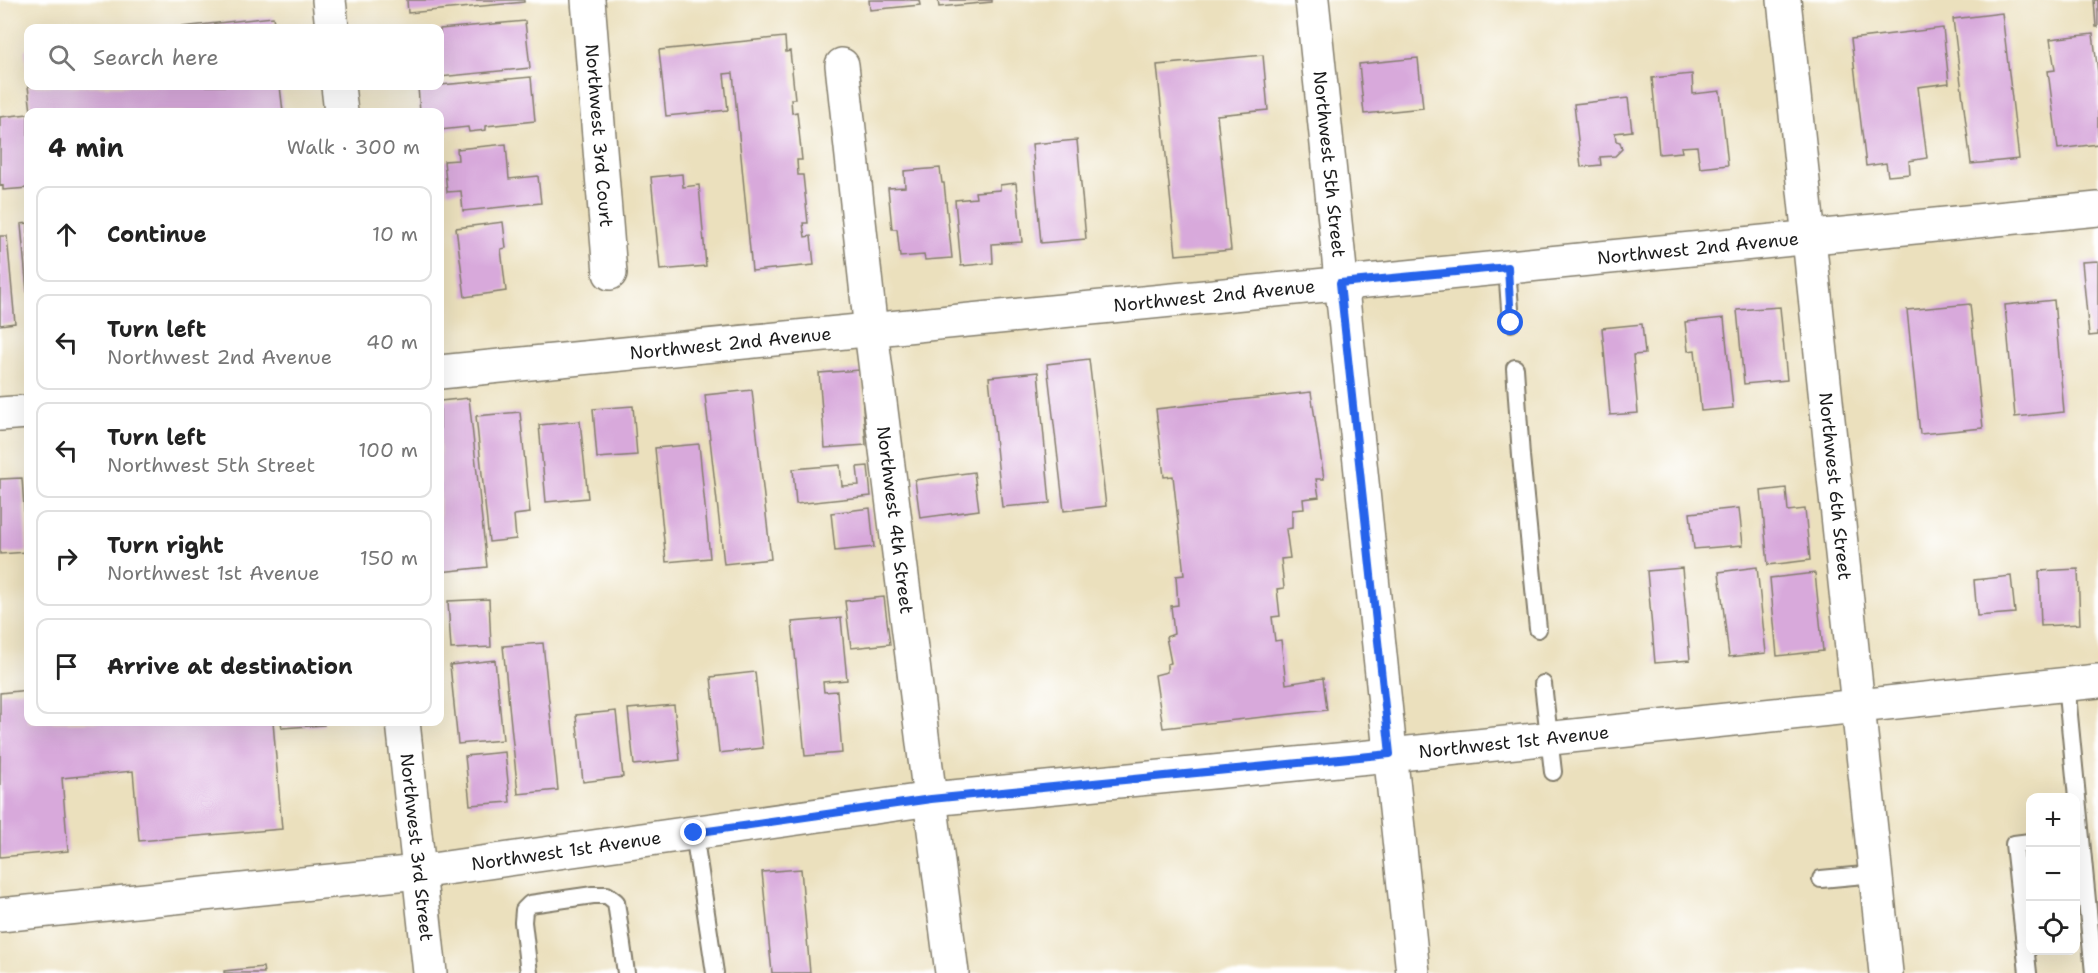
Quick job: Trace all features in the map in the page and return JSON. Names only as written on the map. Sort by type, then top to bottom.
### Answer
[{"type":"street","points":[[329,0],[332,24]]},
{"type":"street","name":"Northwest 3rd Court","points":[[588,0],[610,273]]},
{"type":"street","name":"Northwest 5th Street","points":[[1312,0],[1413,973]]},
{"type":"street","name":"Northwest 6th Street","points":[[1784,0],[1886,973]]},
{"type":"street","name":"Northwest 4th Street","points":[[842,65],[871,331],[952,973]]},
{"type":"street","points":[[338,90],[341,108]]},
{"type":"street","name":"Northwest 2nd Avenue","points":[[444,372],[2098,209]]},
{"type":"street","points":[[0,414],[24,412]]},
{"type":"street","name":"Northwest 1st Avenue","points":[[0,915],[418,872],[931,799],[2098,681]]},
{"type":"street","name":"Northwest 3rd Street","points":[[403,726],[430,973]]},
{"type":"lane","points":[[1508,267],[1511,323]]},
{"type":"lane","points":[[1515,368],[1538,630]]},
{"type":"lane","points":[[1543,684],[1553,772]]},
{"type":"lane","points":[[2066,684],[2075,793]]},
{"type":"lane","points":[[694,833],[715,973]]},
{"type":"lane","points":[[2026,843],[2014,844],[2028,973]]},
{"type":"lane","points":[[2079,847],[2094,973]]},
{"type":"lane","points":[[1821,879],[1875,874]]},
{"type":"lane","points":[[529,973],[523,922],[524,910],[530,904],[607,895],[616,902],[626,973]]},
{"type":"building","points":[[407,0],[524,0],[524,2],[408,13]]},
{"type":"building","points":[[869,0],[919,0],[920,5],[870,10]]},
{"type":"building","points":[[938,0],[992,0],[992,2],[939,7]]},
{"type":"building","points":[[2094,0],[2098,0],[2098,27],[2096,27]]},
{"type":"building","points":[[2002,13],[2019,159],[1971,164],[1953,19]]},
{"type":"building","points":[[273,17],[274,24],[209,24]]},
{"type":"building","points":[[525,21],[530,68],[444,77],[444,29]]},
{"type":"building","points":[[1943,28],[1949,83],[1918,87],[1927,158],[1909,161],[1910,174],[1888,176],[1886,163],[1866,166],[1851,39]]},
{"type":"building","points":[[2093,34],[2098,73],[2098,144],[2058,149],[2048,71],[2055,70],[2050,39]]},
{"type":"building","points":[[785,37],[786,52],[790,51],[795,99],[791,99],[792,113],[797,112],[802,160],[797,160],[798,175],[803,175],[808,223],[803,223],[805,237],[811,236],[814,265],[752,271],[733,73],[724,74],[728,110],[666,116],[659,50]]},
{"type":"building","points":[[1263,55],[1268,110],[1217,115],[1231,250],[1176,255],[1157,65]]},
{"type":"building","points":[[1418,58],[1423,108],[1364,114],[1359,64]]},
{"type":"building","points":[[1692,74],[1693,94],[1720,91],[1728,165],[1700,168],[1697,146],[1681,147],[1682,152],[1659,154],[1652,78]]},
{"type":"building","points":[[531,77],[535,121],[486,126],[486,130],[469,132],[468,127],[444,130],[444,108],[420,108],[418,90],[444,90],[444,85]]},
{"type":"building","points":[[28,90],[280,90],[283,108],[31,108]]},
{"type":"building","points":[[1628,98],[1632,131],[1615,133],[1616,141],[1620,142],[1622,149],[1615,156],[1600,157],[1601,165],[1581,167],[1574,104]]},
{"type":"building","points":[[24,114],[24,188],[3,190],[3,185],[0,186],[0,117]]},
{"type":"building","points":[[1077,140],[1086,239],[1041,243],[1032,144]]},
{"type":"building","points":[[506,144],[509,179],[538,176],[541,203],[463,211],[461,191],[447,192],[444,161],[458,160],[457,149]]},
{"type":"building","points":[[940,168],[942,183],[944,183],[952,258],[925,260],[924,255],[900,257],[897,229],[892,229],[888,188],[905,187],[904,171]]},
{"type":"building","points":[[682,174],[683,187],[699,185],[706,266],[660,270],[651,177]]},
{"type":"building","points":[[1016,183],[1022,242],[992,244],[993,263],[961,266],[955,200],[976,198],[975,192],[1000,190],[1000,185]]},
{"type":"building","points":[[503,222],[506,248],[501,249],[506,291],[465,297],[456,228]]},
{"type":"building","points":[[21,224],[24,224],[24,258]]},
{"type":"building","points":[[0,236],[7,236],[15,323],[0,325]]},
{"type":"building","points":[[2098,261],[2098,335],[2089,336],[2082,262]]},
{"type":"building","points":[[2054,300],[2064,412],[2015,417],[2005,305]]},
{"type":"building","points":[[1970,304],[1983,428],[1920,434],[1907,310]]},
{"type":"building","points":[[1780,307],[1787,380],[1744,384],[1737,310]]},
{"type":"building","points":[[1724,318],[1733,408],[1701,411],[1695,350],[1688,351],[1685,322]]},
{"type":"building","points":[[1642,324],[1645,354],[1633,355],[1638,413],[1610,415],[1602,328]]},
{"type":"building","points":[[1089,359],[1106,506],[1064,511],[1047,364]]},
{"type":"building","points":[[860,370],[866,445],[825,448],[819,373]]},
{"type":"building","points":[[1038,372],[1050,503],[1002,507],[989,377]]},
{"type":"building","points":[[752,390],[771,559],[724,564],[705,395]]},
{"type":"building","points":[[1311,392],[1324,479],[1316,479],[1319,497],[1303,499],[1304,509],[1292,510],[1292,528],[1286,529],[1290,558],[1281,559],[1284,588],[1277,589],[1280,616],[1272,617],[1275,641],[1281,640],[1286,684],[1323,678],[1327,710],[1163,728],[1155,675],[1167,672],[1167,664],[1171,663],[1166,637],[1174,634],[1171,606],[1178,605],[1176,576],[1184,575],[1173,476],[1164,477],[1156,409]]},
{"type":"building","points":[[469,398],[487,567],[444,572],[444,401]]},
{"type":"building","points":[[633,406],[637,455],[597,458],[593,409]]},
{"type":"building","points":[[520,412],[530,513],[514,515],[516,539],[489,542],[476,416]]},
{"type":"building","points":[[580,421],[588,498],[546,502],[539,425]]},
{"type":"building","points":[[699,444],[710,558],[666,562],[655,448]]},
{"type":"building","points":[[840,465],[842,486],[859,485],[857,467],[868,466],[871,496],[796,504],[793,469]]},
{"type":"building","points":[[974,472],[979,510],[920,518],[915,480]]},
{"type":"building","points":[[22,478],[24,552],[0,554],[0,479]]},
{"type":"building","points":[[1786,488],[1788,511],[1805,509],[1810,560],[1768,565],[1761,491]]},
{"type":"building","points":[[870,508],[874,547],[835,551],[831,513]]},
{"type":"building","points":[[1739,508],[1743,545],[1694,549],[1690,513]]},
{"type":"building","points":[[1757,567],[1766,653],[1729,657],[1719,572]]},
{"type":"building","points":[[1682,568],[1690,660],[1655,663],[1647,571]]},
{"type":"building","points":[[2078,569],[2080,624],[2041,626],[2039,571]]},
{"type":"building","points":[[1815,573],[1823,651],[1777,656],[1770,578]]},
{"type":"building","points":[[2011,576],[2015,613],[1977,616],[1974,580]]},
{"type":"building","points":[[884,597],[890,644],[851,648],[845,601]]},
{"type":"building","points":[[489,599],[491,647],[451,649],[448,601]]},
{"type":"building","points":[[841,618],[847,680],[823,682],[824,692],[837,691],[842,753],[805,756],[792,622]]},
{"type":"building","points":[[543,643],[558,790],[518,794],[503,646]]},
{"type":"building","points":[[495,660],[503,740],[458,744],[450,665]]},
{"type":"building","points":[[755,672],[763,748],[719,753],[711,677]]},
{"type":"building","points":[[24,690],[24,726],[273,726],[282,829],[139,841],[133,771],[62,778],[68,851],[0,857],[0,693]]},
{"type":"building","points":[[674,705],[680,760],[634,765],[628,709]]},
{"type":"building","points":[[616,711],[623,777],[583,782],[576,715]]},
{"type":"building","points":[[282,726],[310,726],[282,728]]},
{"type":"building","points":[[505,752],[510,802],[470,805],[465,756]]},
{"type":"building","points":[[801,869],[810,973],[772,973],[762,872]]},
{"type":"building","points":[[263,967],[264,973],[224,973],[224,971]]},
{"type":"route","points":[[694,833],[931,799],[1390,754],[1340,283],[1508,267],[1511,323]]}]
